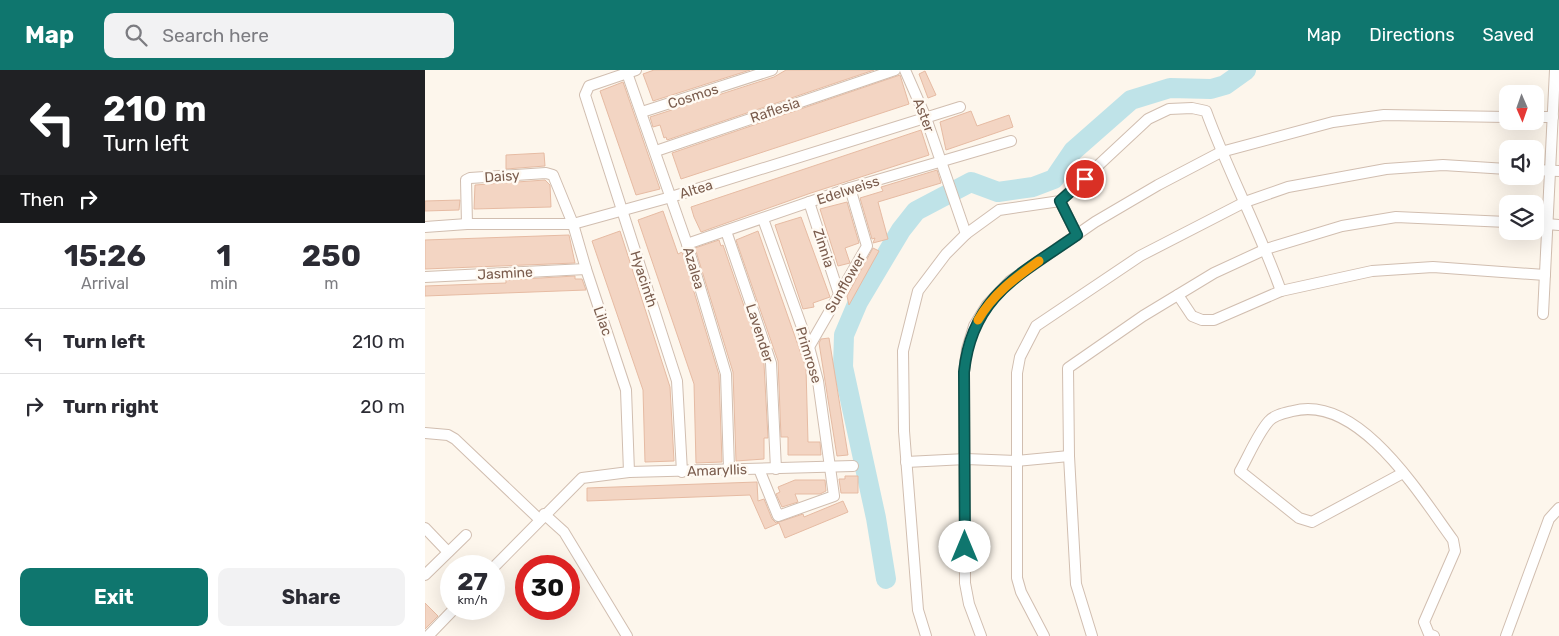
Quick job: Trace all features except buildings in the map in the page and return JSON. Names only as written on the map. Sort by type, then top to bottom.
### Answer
[{"type":"street","name":"Cosmos","points":[[642,112],[772,70]]},
{"type":"street","name":"Raflesia","points":[[656,151],[895,70]]},
{"type":"street","name":"Aster","points":[[905,70],[926,118],[947,183],[967,234]]},
{"type":"street","points":[[1543,314],[1548,224],[1555,171],[1553,117],[1555,70]]},
{"type":"street","name":"Azalea","points":[[632,72],[642,112],[687,244],[726,374],[729,469]]},
{"type":"street","name":"Hyacinth","points":[[632,72],[589,86],[585,95],[677,381],[682,472]]},
{"type":"street","name":"Altea","points":[[425,227],[467,224],[573,224],[671,197],[960,107]]},
{"type":"street","points":[[926,636],[918,610],[906,462],[903,351],[918,291],[946,254],[967,234],[999,210],[1060,201],[1148,119],[1169,109],[1192,108],[1206,111],[1221,152],[1267,249],[1281,291]]},
{"type":"street","points":[[981,636],[969,604],[965,583],[966,459],[964,372],[967,349],[974,326],[987,305],[1010,281],[1077,235],[1158,185],[1221,152],[1333,122],[1384,115],[1499,117]]},
{"type":"street","points":[[1544,117],[1553,117]]},
{"type":"street","name":"Edelweiss","points":[[687,244],[850,188],[1011,141]]},
{"type":"street","points":[[1044,636],[1021,592],[1017,578],[1017,373],[1020,357],[1036,326],[1140,256],[1245,202],[1288,187],[1386,169],[1443,165],[1499,168]]},
{"type":"street","name":"Daisy","points":[[467,224],[466,180],[470,178],[546,173],[553,175]]},
{"type":"street","name":"Lilac","points":[[553,175],[573,224],[626,390],[629,472]]},
{"type":"street","name":"Sunflower","points":[[809,347],[867,246],[850,188]]},
{"type":"street","points":[[1060,201],[1077,235]]},
{"type":"street","name":"Zinnia","points":[[809,202],[839,294]]},
{"type":"street","points":[[1092,636],[1076,584],[1069,456],[1068,368],[1143,316],[1214,273],[1267,249],[1342,226],[1396,217],[1499,222]]},
{"type":"street","name":"Primrose","points":[[759,469],[778,516],[834,496],[818,381],[809,347],[763,218]]},
{"type":"street","points":[[1544,224],[1559,225]]},
{"type":"street","name":"Lavender","points":[[726,231],[771,363],[776,469]]},
{"type":"street","points":[[1178,295],[1192,316],[1214,320],[1281,291],[1372,271],[1433,266],[1545,275]]},
{"type":"street","name":"Jasmine","points":[[425,277],[586,269]]},
{"type":"street","points":[[1403,473],[1312,522],[1299,518],[1240,471],[1269,421],[1284,413],[1318,408],[1353,423],[1403,473],[1455,545],[1455,551],[1424,622],[1429,634],[1434,636]]},
{"type":"street","points":[[425,433],[448,436],[455,439],[541,516],[563,532],[627,636]]},
{"type":"street","points":[[906,462],[966,459],[1016,461],[1069,456]]},
{"type":"street","name":"Amaryllis","points":[[541,516],[582,478],[629,472],[853,466]]},
{"type":"street","points":[[1506,636],[1549,519],[1559,508]]},
{"type":"street","points":[[505,555],[541,516]]},
{"type":"street","points":[[425,528],[448,552]]},
{"type":"street","points":[[425,575],[466,534]]},
{"type":"street","points":[[428,636],[443,620]]},
{"type":"waterway","points":[[886,579],[876,518],[843,367],[844,335],[858,302],[901,230],[916,211],[971,182],[998,192],[1033,187],[1054,179],[1073,151],[1131,100],[1170,88],[1211,89],[1225,85],[1246,70]]},
{"type":"slow traffic","points":[[978,320],[987,305],[1010,281],[1039,261]]},
{"type":"route","points":[[965,547],[966,459],[964,372],[967,349],[974,326],[987,305],[1010,281],[1077,235],[1060,201],[1085,179]]}]
